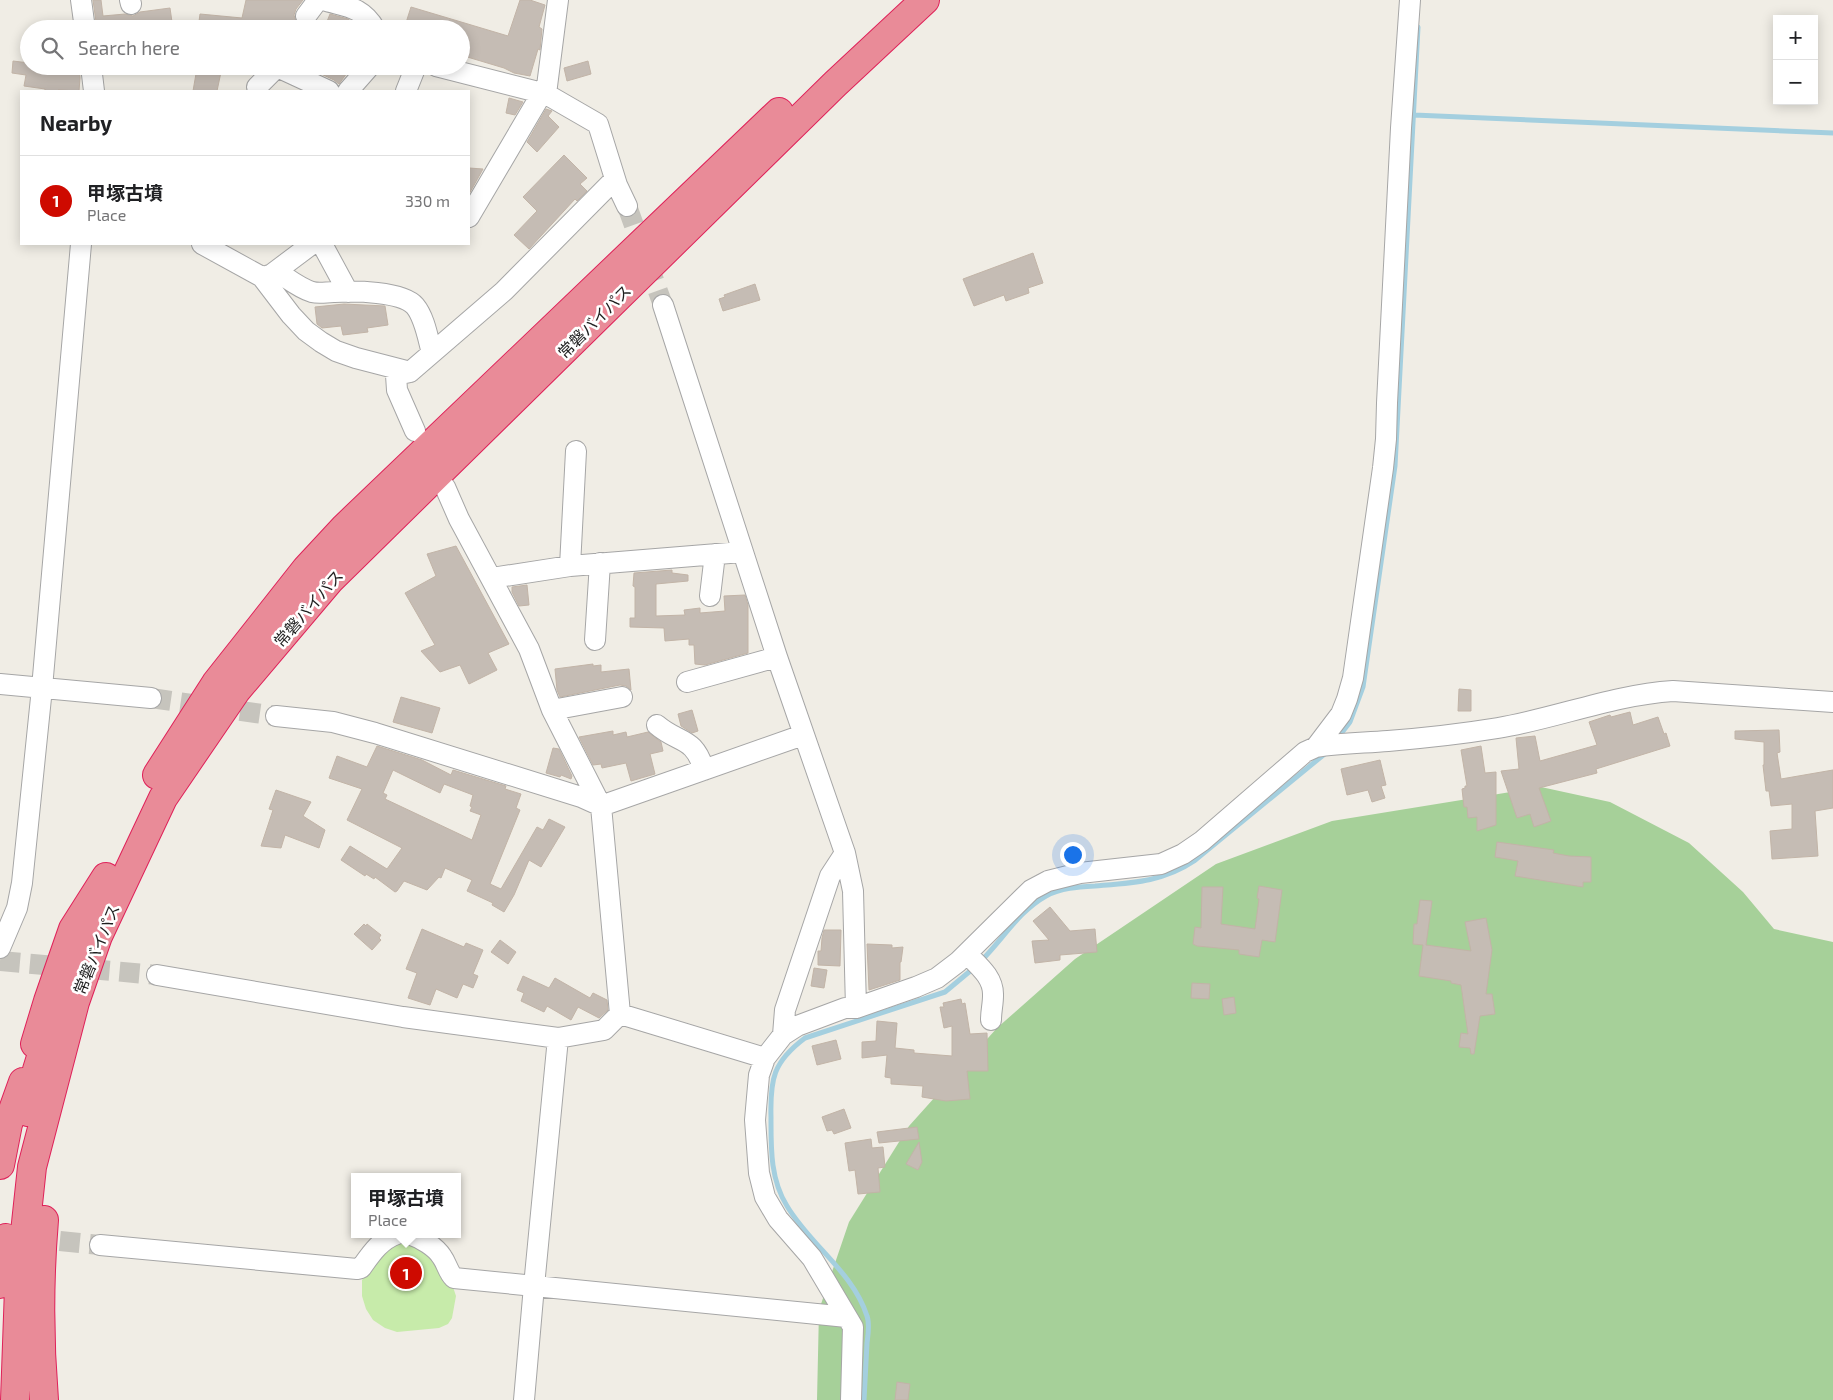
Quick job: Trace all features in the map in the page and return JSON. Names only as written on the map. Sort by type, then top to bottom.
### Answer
[{"type":"highway","name":"常磐バイパス","points":[[0,1284],[18,1157],[37,1070],[62,988],[106,877],[153,780],[216,683],[306,569],[345,528],[671,214],[899,0]]},
{"type":"highway","name":"常磐バイパス","points":[[15,1400],[19,1288],[32,1167],[75,1002],[98,936],[163,798],[236,691],[330,580],[835,84],[924,0]]},
{"type":"highway","points":[[0,1165],[8,1124],[73,929],[106,877]]},
{"type":"highway","points":[[44,1400],[40,1311],[46,1187],[54,1134],[98,936]]},
{"type":"street","points":[[81,0],[84,20]]},
{"type":"street","points":[[306,16],[318,0]]},
{"type":"street","points":[[323,0],[355,9],[370,20]]},
{"type":"street","points":[[470,215],[544,94],[558,0]]},
{"type":"street","points":[[1327,746],[1347,699],[1353,678],[1383,468],[1401,128],[1410,0]]},
{"type":"street","points":[[92,75],[94,90]]},
{"type":"street","points":[[257,87],[268,75]]},
{"type":"street","points":[[294,75],[327,90]]},
{"type":"street","points":[[349,90],[362,75]]},
{"type":"street","points":[[406,90],[412,75]]},
{"type":"street","points":[[470,75],[544,94],[598,124],[615,179],[627,206]]},
{"type":"street","points":[[416,431],[397,390],[396,375],[410,372],[504,291],[615,179]]},
{"type":"street","points":[[0,948],[17,908],[22,883],[42,688],[81,245]]},
{"type":"street","points":[[204,245],[312,292],[320,294],[348,292],[389,295],[402,298],[417,308],[432,353]]},
{"type":"street","points":[[269,274],[311,245]]},
{"type":"street","points":[[323,245],[348,292]]},
{"type":"street","points":[[269,274],[291,315],[306,331],[321,342],[336,351],[356,358],[410,372]]},
{"type":"street","points":[[663,305],[803,736],[845,853],[853,891],[856,1008]]},
{"type":"street","points":[[570,566],[576,451]]},
{"type":"street","points":[[445,487],[529,649],[552,710],[601,806],[620,1014]]},
{"type":"street","points":[[492,578],[570,566],[742,552]]},
{"type":"street","points":[[710,596],[715,554]]},
{"type":"street","points":[[595,640],[600,563]]},
{"type":"street","points":[[687,682],[777,657]]},
{"type":"street","points":[[0,684],[151,698]]},
{"type":"street","points":[[851,1400],[853,1328],[812,1258],[778,1219],[765,1197],[759,1173],[754,1120],[759,1075],[765,1058],[782,1035],[797,1026],[845,1008],[856,1008],[916,987],[973,961],[1031,890],[1048,881],[1080,873],[1161,864],[1183,854],[1202,841],[1305,752],[1327,746],[1424,738],[1501,727],[1652,692],[1673,691],[1833,702]]},
{"type":"street","points":[[552,710],[622,698]]},
{"type":"street","points":[[276,716],[333,722],[376,733],[581,797],[601,806],[803,736]]},
{"type":"street","points":[[657,725],[693,747],[700,756],[704,770]]},
{"type":"street","points":[[782,1035],[785,1010],[830,876],[845,853]]},
{"type":"street","points":[[973,961],[988,978],[993,991],[991,1020]]},
{"type":"street","points":[[157,975],[402,1017],[558,1038],[604,1030],[620,1014]]},
{"type":"street","points":[[620,1014],[765,1058]]},
{"type":"street","points":[[524,1400],[558,1038]]},
{"type":"street","points":[[100,1245],[357,1269],[361,1268],[375,1249],[389,1238]]},
{"type":"street","points":[[418,1238],[426,1242],[442,1256],[450,1274],[454,1278],[847,1317]]},
{"type":"green space","points":[[1541,787],[1610,802],[1689,843],[1743,892],[1774,929],[1833,942],[1833,1400],[817,1400],[819,1310],[849,1222],[909,1126],[997,1028],[1075,959],[1216,864],[1332,821]]},
{"type":"green space","points":[[403,1238],[428,1250],[453,1287],[456,1296],[452,1318],[448,1324],[439,1328],[397,1332],[385,1328],[373,1320],[366,1309],[362,1296],[362,1280],[374,1265],[378,1256]]},
{"type":"building","points":[[93,0],[101,0],[103,16],[125,14],[133,16],[140,12],[170,8],[172,20],[96,20]]},
{"type":"building","points":[[246,0],[303,0],[296,9],[294,15],[295,20],[199,20],[200,14],[242,18]]},
{"type":"building","points":[[520,0],[530,0],[545,5],[539,27],[542,29],[540,50],[538,49],[530,76],[514,73],[470,58],[470,25],[508,36]]},
{"type":"building","points":[[411,7],[454,20],[407,20]]},
{"type":"building","points":[[330,14],[349,20],[328,20]]},
{"type":"building","points":[[13,61],[20,62],[20,74],[12,73]]},
{"type":"building","points":[[588,61],[591,74],[567,81],[564,68]]},
{"type":"building","points":[[26,75],[80,75],[79,90],[45,90],[24,86]]},
{"type":"building","points":[[196,75],[220,75],[217,90],[193,90]]},
{"type":"building","points":[[323,75],[346,75],[339,84]]},
{"type":"building","points":[[509,98],[523,102],[515,115],[506,113]]},
{"type":"building","points":[[546,109],[552,111],[548,116],[559,127],[537,152],[527,142]]},
{"type":"building","points":[[564,155],[587,178],[580,184],[587,191],[577,201],[575,199],[529,249],[514,235],[537,211],[523,197]]},
{"type":"building","points":[[470,168],[483,169],[470,192]]},
{"type":"building","points":[[1033,253],[1043,283],[1028,288],[1029,293],[1006,301],[1004,295],[974,306],[963,279]]},
{"type":"building","points":[[755,284],[760,300],[723,311],[719,299],[725,297],[724,295]]},
{"type":"building","points":[[344,304],[385,306],[388,325],[367,328],[368,332],[343,335],[341,326],[322,328],[317,324],[315,307]]},
{"type":"building","points":[[456,546],[509,644],[488,653],[497,670],[469,684],[460,665],[440,672],[421,651],[435,645],[405,593],[436,576],[427,554]]},
{"type":"building","points":[[672,570],[672,573],[688,575],[688,581],[656,584],[656,616],[685,615],[684,610],[700,608],[700,613],[725,611],[724,596],[745,595],[748,605],[748,653],[705,665],[695,664],[694,645],[689,645],[689,639],[665,641],[664,628],[630,627],[630,618],[635,618],[634,573]]},
{"type":"building","points":[[527,585],[529,605],[519,606],[512,592],[512,587]]},
{"type":"building","points":[[593,664],[593,666],[601,665],[601,672],[629,669],[631,690],[626,686],[620,685],[560,697],[557,690],[555,669]]},
{"type":"building","points":[[1459,689],[1471,690],[1471,711],[1458,711]]},
{"type":"building","points":[[401,697],[440,708],[432,733],[393,722]]},
{"type":"building","points":[[692,710],[698,731],[692,733],[681,726],[678,714]]},
{"type":"building","points":[[1630,712],[1633,725],[1658,717],[1670,746],[1596,769],[1597,773],[1539,788],[1551,821],[1534,827],[1530,814],[1517,818],[1501,771],[1519,769],[1516,738],[1535,736],[1540,761],[1597,745],[1589,722],[1610,715],[1611,717]]},
{"type":"building","points":[[1779,730],[1780,752],[1777,753],[1781,779],[1833,770],[1833,808],[1815,811],[1818,856],[1772,859],[1770,831],[1792,829],[1792,804],[1771,806],[1769,791],[1766,791],[1763,765],[1764,742],[1735,739],[1735,731]]},
{"type":"building","points":[[613,731],[613,735],[626,732],[627,737],[648,732],[661,742],[663,751],[650,754],[655,774],[631,781],[626,763],[602,768],[601,764],[593,765],[579,737]]},
{"type":"building","points":[[377,746],[422,760],[451,775],[453,770],[506,786],[505,789],[521,794],[516,808],[520,810],[490,884],[501,889],[537,827],[543,830],[549,819],[565,827],[541,867],[529,860],[514,895],[504,912],[492,905],[493,903],[467,891],[472,880],[445,868],[441,878],[439,877],[427,890],[404,881],[395,892],[375,877],[374,879],[366,874],[365,876],[341,860],[350,846],[387,869],[402,848],[347,820],[362,789],[329,778],[337,756],[367,767]],"holes":[[[393,770],[440,793],[444,784],[473,795],[470,811],[481,815],[472,840],[385,799],[387,795],[383,793]]]},
{"type":"building","points":[[1481,746],[1485,773],[1496,772],[1496,825],[1477,831],[1477,817],[1468,818],[1467,807],[1464,807],[1462,789],[1467,786],[1461,750]]},
{"type":"building","points":[[553,748],[559,749],[572,776],[571,779],[561,775],[560,777],[546,773]]},
{"type":"building","points":[[1380,760],[1386,785],[1381,786],[1385,798],[1372,802],[1368,790],[1347,795],[1341,769]]},
{"type":"building","points":[[276,790],[311,802],[303,816],[325,830],[319,848],[285,835],[281,848],[261,846],[273,810],[269,809]]},
{"type":"building","points":[[1497,842],[1554,850],[1553,853],[1569,856],[1591,857],[1591,882],[1583,882],[1583,887],[1515,876],[1518,861],[1495,857]]},
{"type":"building","points":[[1259,886],[1282,890],[1275,942],[1262,940],[1259,957],[1239,954],[1239,950],[1193,944],[1195,927],[1201,928],[1202,887],[1223,887],[1221,924],[1255,929]]},
{"type":"building","points":[[1420,900],[1432,901],[1426,945],[1471,951],[1465,922],[1486,918],[1492,950],[1486,994],[1492,994],[1495,1014],[1480,1016],[1474,1054],[1471,1054],[1470,1048],[1459,1047],[1461,1033],[1468,1034],[1461,985],[1451,983],[1451,981],[1419,976],[1423,945],[1413,944],[1414,924],[1417,924]]},
{"type":"building","points":[[1050,907],[1070,931],[1095,929],[1097,952],[1060,955],[1060,960],[1035,963],[1032,941],[1049,940],[1033,921]]},
{"type":"building","points":[[364,924],[366,926],[367,924],[381,935],[379,938],[381,940],[372,950],[354,934]]},
{"type":"building","points":[[422,929],[464,947],[466,943],[483,950],[473,974],[478,976],[473,988],[463,984],[457,998],[436,989],[430,1005],[408,998],[417,973],[406,969]]},
{"type":"building","points":[[824,930],[841,930],[840,966],[818,965],[818,951],[821,951]]},
{"type":"building","points":[[500,940],[516,952],[508,964],[491,952]]},
{"type":"building","points":[[867,944],[892,945],[892,948],[903,947],[900,962],[900,980],[869,990]]},
{"type":"building","points":[[814,968],[827,970],[824,988],[811,986]]},
{"type":"building","points":[[523,976],[549,988],[555,978],[590,998],[593,993],[607,1000],[608,1010],[599,1018],[578,1007],[571,1020],[547,1006],[544,1012],[521,1001],[524,993],[517,990]]},
{"type":"building","points":[[1192,983],[1210,984],[1209,999],[1191,998]]},
{"type":"building","points":[[1234,997],[1236,1013],[1224,1015],[1222,999]]},
{"type":"building","points":[[961,999],[962,1004],[965,1003],[970,1034],[987,1033],[988,1071],[967,1071],[970,1099],[946,1101],[922,1097],[923,1086],[891,1084],[891,1078],[885,1077],[887,1055],[862,1058],[862,1042],[876,1041],[877,1021],[897,1023],[895,1048],[914,1050],[914,1053],[952,1056],[952,1026],[944,1028],[940,1007],[944,1007],[943,1003]]},
{"type":"building","points":[[836,1040],[841,1059],[817,1065],[812,1046]]},
{"type":"building","points":[[844,1109],[851,1128],[834,1134],[832,1130],[827,1131],[822,1117]]},
{"type":"building","points":[[917,1127],[919,1139],[879,1143],[877,1132]]},
{"type":"building","points":[[871,1139],[872,1148],[883,1147],[885,1167],[878,1168],[880,1192],[858,1194],[855,1170],[849,1171],[845,1143]]},
{"type":"building","points":[[919,1142],[922,1162],[918,1170],[906,1164]]},
{"type":"building","points":[[897,1382],[910,1384],[908,1400],[895,1400]]},
{"type":"waterway","points":[[1337,739],[1350,722],[1363,687],[1395,466],[1418,27]]},
{"type":"waterway","points":[[1414,115],[1833,133]]},
{"type":"waterway","points":[[981,961],[1028,909],[1052,893],[1076,887],[1146,880],[1171,873],[1194,861],[1327,752]]},
{"type":"waterway","points":[[864,1400],[868,1319],[852,1286],[796,1220],[781,1196],[774,1174],[772,1151],[771,1092],[773,1082],[776,1072],[786,1055],[805,1038],[945,992],[975,967]]},
{"type":"tunnel","points":[[627,206],[663,305]]},
{"type":"tunnel","points":[[151,698],[276,716]]},
{"type":"tunnel","points":[[0,961],[157,975]]},
{"type":"tunnel","points":[[30,1238],[100,1245]]},
{"type":"place","name":"甲塚古墳","points":[[406,1273]]}]
